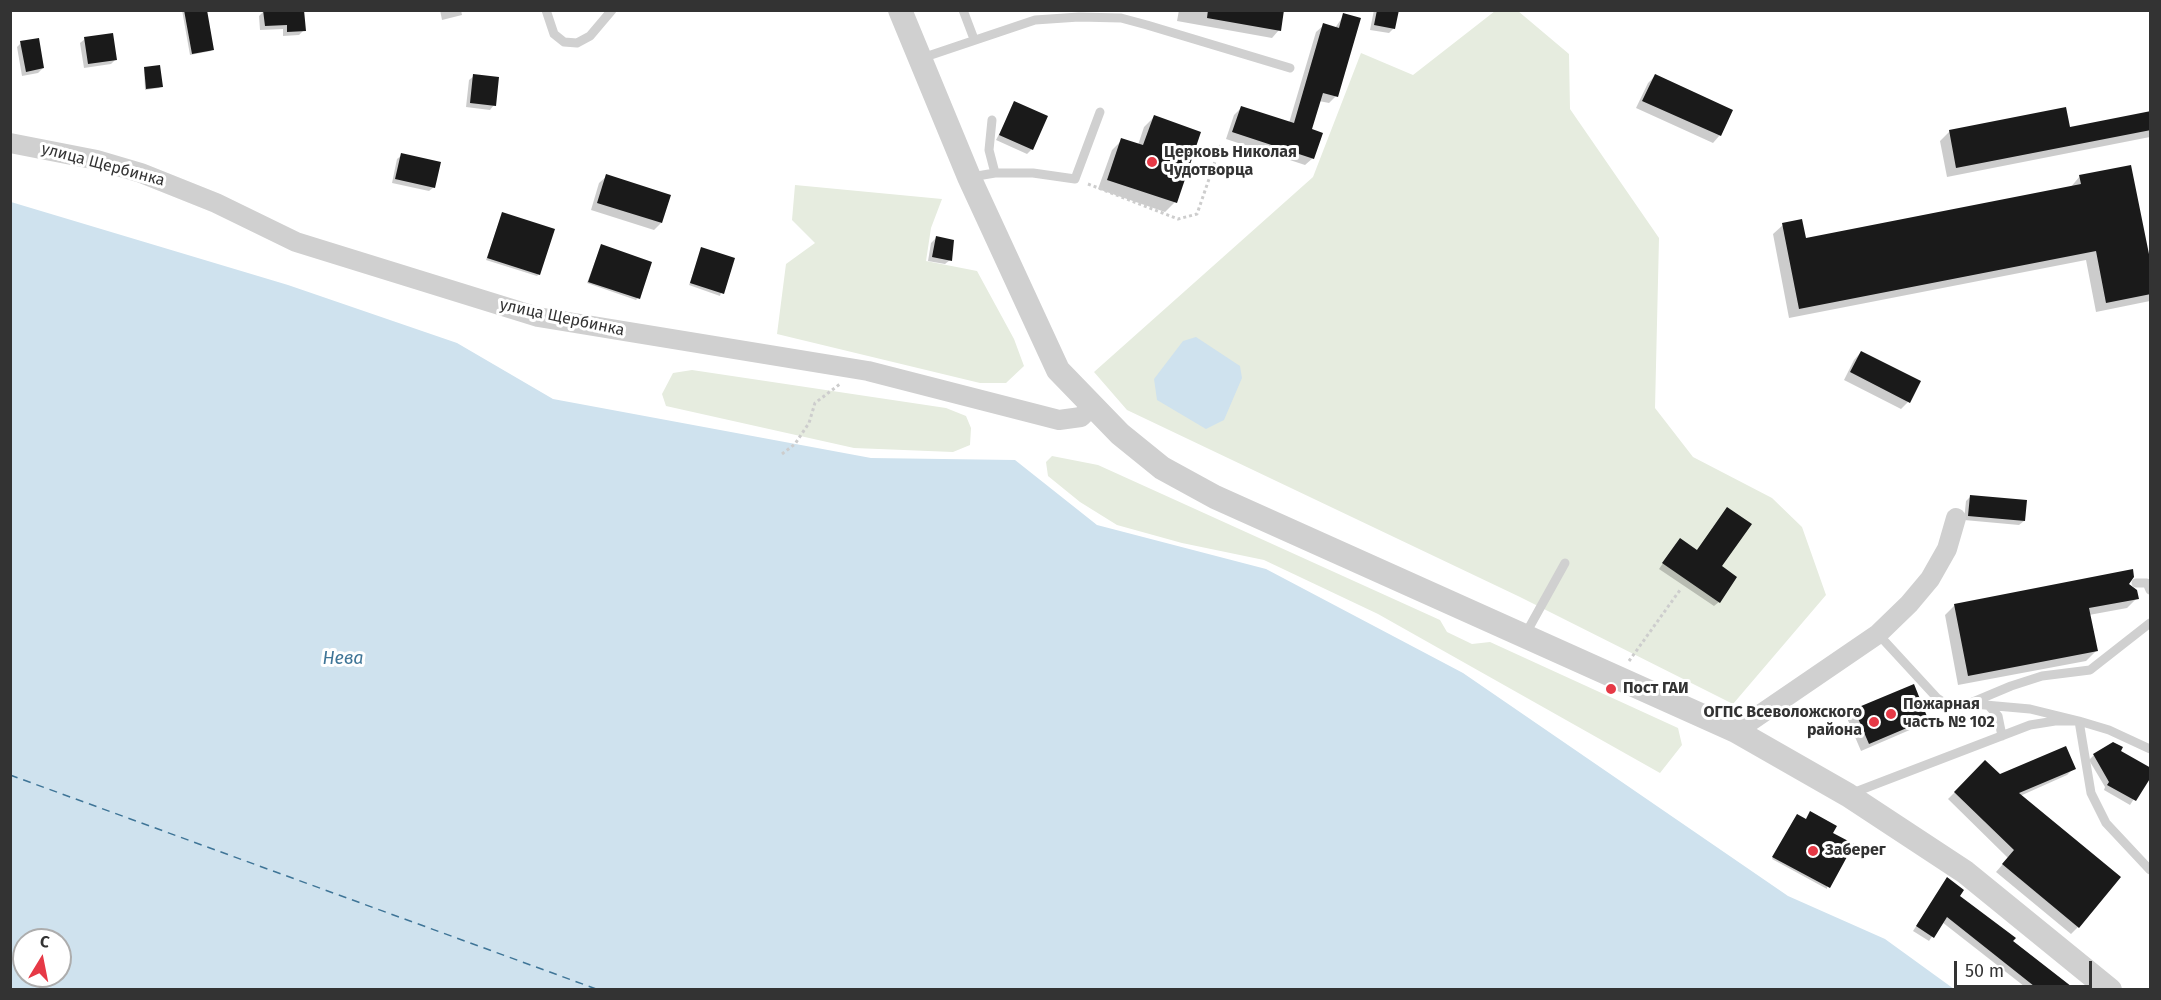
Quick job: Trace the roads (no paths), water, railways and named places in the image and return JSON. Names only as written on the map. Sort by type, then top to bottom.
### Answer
[{"type":"street","points":[[900,10],[969,177],[1058,370],[1092,406],[1162,468],[1215,497],[1736,731],[1848,795],[1965,872],[2110,990]]},
{"type":"street","name":"улица Щербинка","points":[[10,143],[97,160],[141,173],[216,203],[296,242],[538,317],[855,369],[937,387],[1059,420],[1081,417],[1092,406]]},
{"type":"street","points":[[1736,731],[1878,634],[1909,604],[1930,579],[1947,549],[1956,518]]},
{"type":"lane","points":[[546,10],[554,34],[564,42],[577,44],[590,36],[612,10]]},
{"type":"lane","points":[[963,10],[974,39]]},
{"type":"lane","points":[[919,59],[1035,20],[1080,14],[1121,18],[1290,68]]},
{"type":"lane","points":[[969,177],[994,173],[1032,173],[1075,179],[1100,112]]},
{"type":"lane","points":[[993,120],[989,150],[994,173]]},
{"type":"lane","points":[[1525,635],[1565,563]]},
{"type":"lane","points":[[2136,583],[2147,583],[2151,590]]},
{"type":"lane","points":[[1972,704],[2011,686],[2042,676],[2090,670],[2151,623]]},
{"type":"lane","points":[[1878,634],[1937,698],[1949,706],[1972,704],[2030,709],[2109,730],[2151,749]]},
{"type":"lane","points":[[1989,706],[1998,716],[2002,736]]},
{"type":"lane","points":[[1848,795],[2030,724],[2079,721]]},
{"type":"lane","points":[[2079,721],[2091,793],[2106,823],[2151,870]]},
{"type":"water","name":"Нева","points":[[11,202],[288,285],[457,343],[553,399],[871,458],[1015,460],[1097,525],[1266,569],[1463,673],[1788,896],[1885,939],[1954,989],[11,989]]},
{"type":"water","points":[[1196,337],[1240,366],[1242,378],[1224,420],[1206,429],[1157,400],[1154,379],[1183,341]]},
{"type":"place","name":"Церковь Николая Чудотворца","points":[[1152,162]]},
{"type":"place","name":"Пост ГАИ","points":[[1611,689]]},
{"type":"place","name":"Пожарная часть № 102","points":[[1891,714]]},
{"type":"place","name":"ОГПС Всеволожского района","points":[[1874,722]]},
{"type":"place","name":"Заберег","points":[[1813,851]]}]
